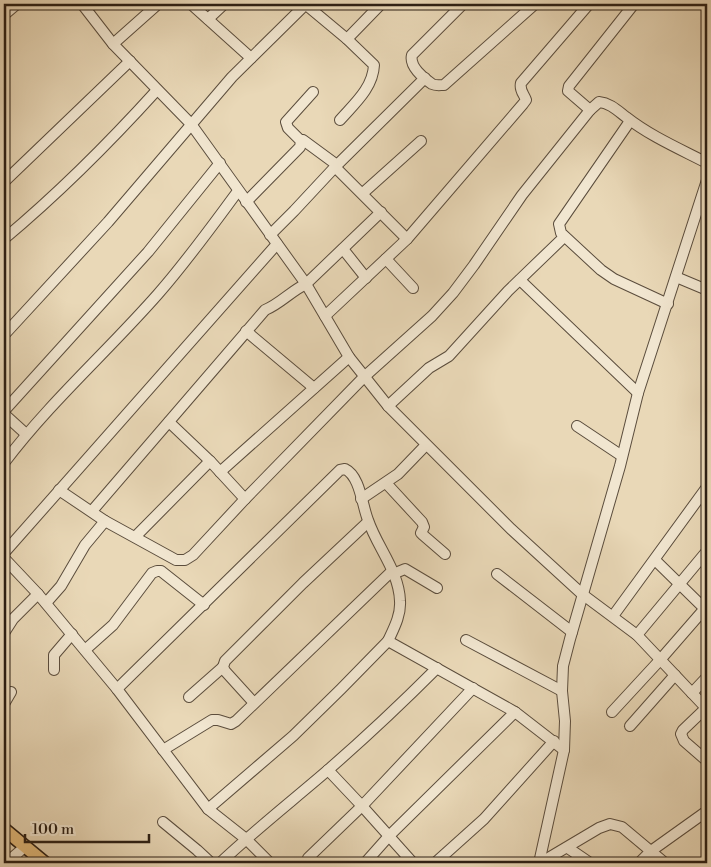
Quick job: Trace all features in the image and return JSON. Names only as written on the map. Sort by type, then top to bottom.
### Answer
[{"type":"main road","points":[[4,829],[45,863]]},
{"type":"main road","points":[[4,840],[34,863]]},
{"type":"street","points":[[4,15],[17,4]]},
{"type":"street","points":[[82,4],[113,44],[191,124],[306,284],[349,357],[388,406],[511,529],[582,594],[637,635],[707,708],[681,734],[684,741],[707,760]]},
{"type":"street","points":[[113,44],[158,4]]},
{"type":"street","points":[[191,4],[251,58]]},
{"type":"street","points":[[208,19],[224,4]]},
{"type":"street","points":[[4,335],[108,222],[191,124],[251,58],[306,4],[373,62],[374,65],[374,72],[366,89],[340,120]]},
{"type":"street","points":[[347,39],[381,4]]},
{"type":"street","points":[[461,6],[412,55],[412,66],[432,83],[444,85],[535,4]]},
{"type":"street","points":[[325,316],[407,239],[526,100],[520,87],[521,83],[589,4]]},
{"type":"street","points":[[590,110],[568,91],[569,86],[634,4]]},
{"type":"street","points":[[4,182],[130,61]]},
{"type":"street","points":[[270,235],[335,167],[426,78]]},
{"type":"street","points":[[4,239],[77,175],[157,90]]},
{"type":"street","points":[[246,202],[300,147],[301,141],[288,128],[286,122],[313,92]]},
{"type":"street","points":[[59,490],[105,520],[176,560],[185,560],[193,555],[364,377],[432,316],[453,292],[522,195],[590,110],[599,102],[604,103],[630,121],[707,163]]},
{"type":"street","points":[[630,121],[558,224],[559,229],[564,237],[614,279],[668,304]]},
{"type":"street","points":[[303,140],[337,164],[335,167],[407,239]]},
{"type":"street","points":[[362,193],[421,141]]},
{"type":"street","points":[[26,434],[4,412],[148,252],[220,164]]},
{"type":"street","points":[[540,863],[564,750],[563,666],[638,393],[707,180]]},
{"type":"street","points":[[4,463],[26,434],[158,295],[238,191]]},
{"type":"street","points":[[92,511],[265,310],[306,284],[382,212]]},
{"type":"street","points":[[388,406],[429,368],[449,356],[488,312],[564,237]]},
{"type":"street","points":[[4,553],[277,244]]},
{"type":"street","points":[[343,249],[366,278]]},
{"type":"street","points":[[386,259],[413,288]]},
{"type":"street","points":[[676,277],[707,290]]},
{"type":"street","points":[[520,280],[638,393]]},
{"type":"street","points":[[246,331],[314,388]]},
{"type":"street","points":[[220,472],[349,357]]},
{"type":"street","points":[[169,422],[210,461],[245,499]]},
{"type":"street","points":[[577,426],[622,456]]},
{"type":"street","points":[[361,499],[398,474],[426,445]]},
{"type":"street","points":[[135,537],[210,461]]},
{"type":"street","points":[[118,689],[340,470],[345,469],[354,476],[368,522],[398,586],[400,602],[397,620],[388,641],[342,689],[292,736],[208,809]]},
{"type":"street","points":[[386,483],[422,522],[424,527],[421,530],[422,535],[445,554]]},
{"type":"street","points":[[613,616],[707,487]]},
{"type":"street","points":[[46,604],[62,586],[85,545],[105,520]]},
{"type":"street","points":[[189,697],[223,667],[225,661],[303,583],[368,522]]},
{"type":"street","points":[[637,635],[707,551]]},
{"type":"street","points":[[4,558],[38,594],[118,689],[208,809],[246,839],[270,863]]},
{"type":"street","points":[[612,712],[706,607],[655,560]]},
{"type":"street","points":[[163,750],[212,720],[230,724],[254,704],[393,572],[405,569],[437,588]]},
{"type":"street","points":[[85,650],[113,625],[152,573],[157,571],[161,571],[204,604]]},
{"type":"street","points":[[497,574],[572,632]]},
{"type":"street","points":[[4,633],[13,619],[38,594]]},
{"type":"street","points":[[54,670],[54,655],[72,634]]},
{"type":"street","points":[[466,640],[562,691]]},
{"type":"street","points":[[388,641],[515,712],[564,750]]},
{"type":"street","points":[[223,667],[254,704]]},
{"type":"street","points":[[224,860],[387,718],[437,668]]},
{"type":"street","points":[[630,726],[676,675]]},
{"type":"street","points":[[692,693],[707,677]]},
{"type":"street","points":[[308,858],[362,806],[473,688]]},
{"type":"street","points":[[4,704],[11,692]]},
{"type":"street","points":[[365,863],[389,836],[515,712]]},
{"type":"street","points":[[435,863],[484,819],[554,741]]},
{"type":"street","points":[[328,770],[413,863]]},
{"type":"street","points":[[639,863],[652,851],[707,811]]},
{"type":"street","points":[[163,822],[211,863]]},
{"type":"street","points":[[540,863],[568,848],[598,828],[610,824],[622,827],[665,863]]},
{"type":"street","points":[[568,848],[590,863]]},
{"type":"street","points":[[6,863],[20,851]]},
{"type":"street","points":[[224,860],[236,863]]}]
